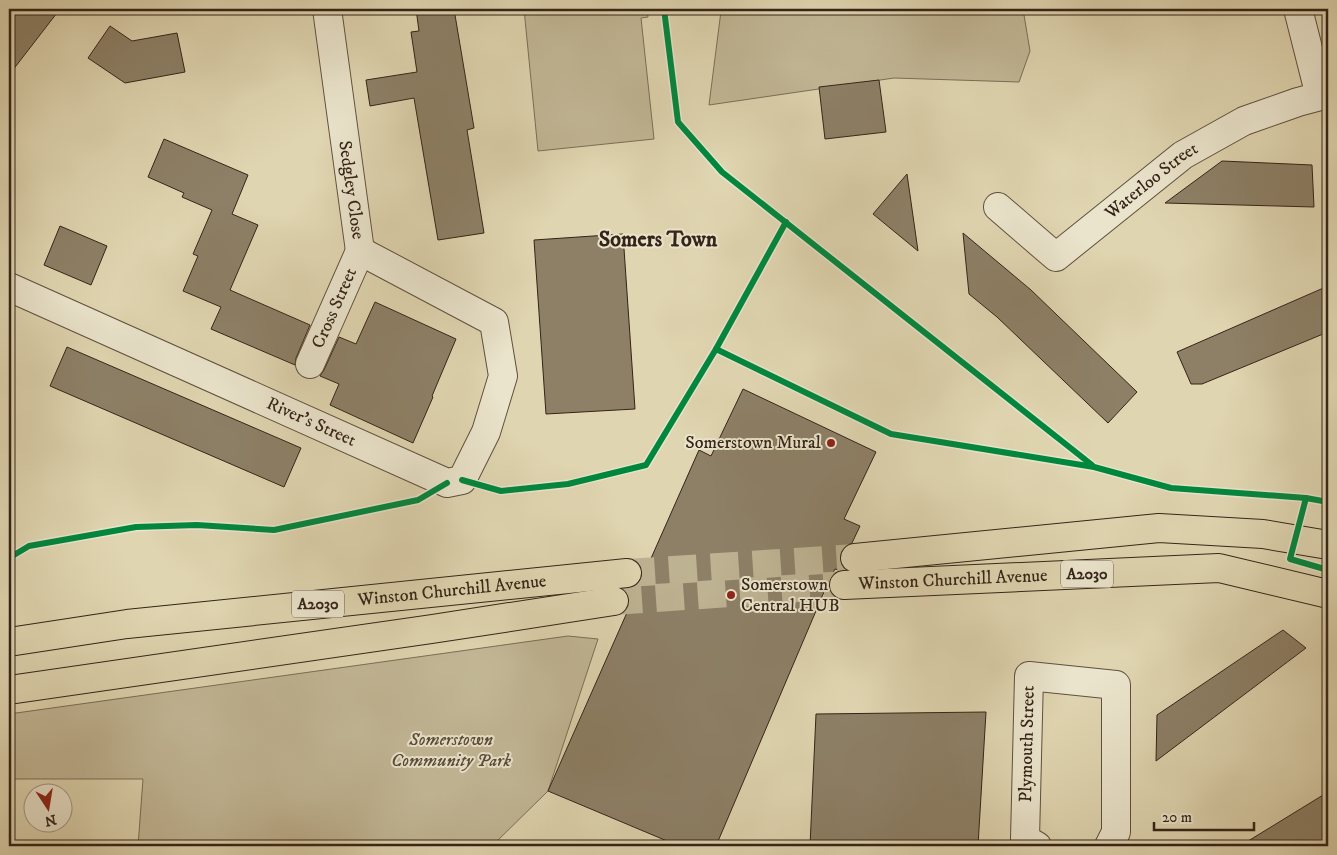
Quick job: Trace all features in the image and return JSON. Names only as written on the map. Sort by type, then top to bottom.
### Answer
[{"type":"main road","name":"Winston Churchill Avenue","points":[[855,558],[1159,528],[1263,534],[1328,545]]},
{"type":"main road","name":"Winston Churchill Avenue","points":[[844,584],[1219,568],[1328,594]]},
{"type":"main road","name":"Winston Churchill Avenue","points":[[9,642],[127,624],[627,573]]},
{"type":"main road","name":"Winston Churchill Avenue","points":[[9,690],[614,601]]},
{"type":"street","name":"Sedgley Close","points":[[327,9],[360,251],[494,322]]},
{"type":"street","points":[[1298,9],[1324,95]]},
{"type":"street","name":"Waterloo Street","points":[[998,207],[1056,258],[1183,155],[1244,121],[1324,95]]},
{"type":"street","name":"Cross Street","points":[[310,364],[360,251]]},
{"type":"street","name":"River's Street","points":[[9,287],[447,483],[462,480],[486,432],[504,376],[494,322]]},
{"type":"street","name":"Plymouth Street","points":[[1037,846],[1025,839],[1029,676],[1116,685],[1116,832],[1109,846]]},
{"type":"green space","points":[[524,9],[647,9],[648,17],[641,18],[654,139],[538,151]]},
{"type":"green space","points":[[745,9],[1023,9],[1030,51],[1019,82],[894,78],[709,105],[721,11]]},
{"type":"green space","name":"Somerstown Community Park","points":[[568,636],[598,639],[548,791],[492,846],[138,846],[143,779],[13,779],[9,777],[9,714]]},
{"type":"building","points":[[9,9],[60,9],[9,75]]},
{"type":"building","points":[[416,9],[454,9],[474,128],[467,130],[484,233],[438,240],[414,98],[370,106],[366,80],[417,72],[411,32],[419,31]]},
{"type":"building","points":[[110,26],[132,41],[177,33],[185,72],[125,83],[88,58]]},
{"type":"building","points":[[879,80],[886,132],[825,139],[819,87]]},
{"type":"building","points":[[164,139],[248,175],[232,214],[258,225],[230,290],[310,325],[296,358],[295,365],[211,329],[221,307],[183,291],[198,256],[193,254],[212,210],[182,197],[184,193],[148,177]]},
{"type":"building","points":[[1222,161],[1312,165],[1314,207],[1165,203]]},
{"type":"building","points":[[907,174],[918,251],[873,214]]},
{"type":"building","points":[[60,226],[107,246],[91,285],[44,265]]},
{"type":"building","points":[[963,233],[1031,290],[1137,392],[1108,423],[997,317],[969,294]]},
{"type":"building","points":[[623,234],[635,409],[546,414],[534,240]]},
{"type":"building","points":[[1328,286],[1328,332],[1202,384],[1191,384],[1177,352]]},
{"type":"building","points":[[375,302],[456,339],[413,443],[330,405],[339,384],[320,376],[339,337],[356,344]]},
{"type":"building","points":[[67,347],[301,448],[284,487],[50,386]]},
{"type":"building","name":"Somerstown Central HUB","points":[[743,389],[876,452],[844,519],[860,526],[852,543],[841,552],[839,570],[835,569],[830,578],[716,846],[679,846],[548,791],[699,450],[711,456]]},
{"type":"building","points":[[1283,630],[1306,648],[1156,761],[1157,715]]},
{"type":"building","points":[[986,712],[978,846],[810,846],[816,714]]},
{"type":"building","points":[[1328,792],[1328,839],[1318,846],[1240,846]]},
{"type":"tunnel","points":[[627,573],[855,558]]},
{"type":"tunnel","points":[[614,601],[844,585]]},
{"type":"cycle path","points":[[664,9],[678,122],[722,172],[1092,465]]},
{"type":"cycle path","points":[[716,349],[786,222]]},
{"type":"cycle path","points":[[462,480],[501,491],[568,484],[646,465],[716,349],[891,434],[1094,467],[1171,488],[1306,498],[1328,502]]},
{"type":"cycle path","points":[[9,558],[29,546],[136,527],[197,525],[274,530],[418,500],[447,483]]},
{"type":"cycle path","points":[[1306,498],[1290,559],[1328,570]]},
{"type":"place","name":"Somerstown Mural","points":[[831,443]]},
{"type":"place","name":"Somerstown Central HUB","points":[[731,595]]},
{"type":"district","name":"Somers Town","points":[[658,239]]}]
